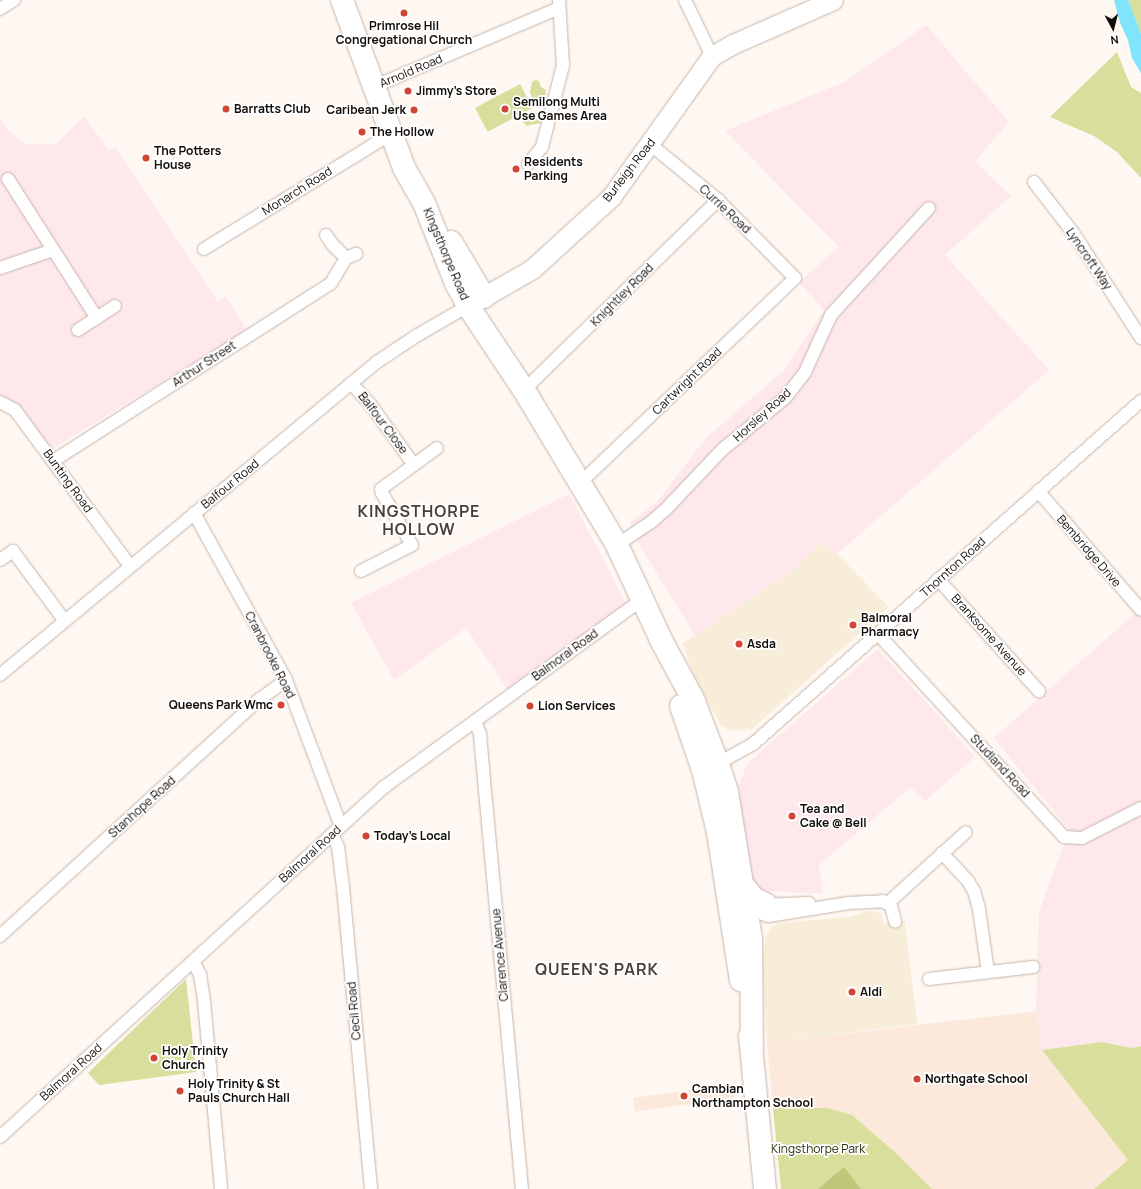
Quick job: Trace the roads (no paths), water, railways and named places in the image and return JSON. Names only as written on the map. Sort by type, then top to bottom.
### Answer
[{"type":"highway","name":"Kingsthorpe Road","points":[[342,0],[378,85],[417,166],[424,203]]},
{"type":"highway","name":"Kingsthorpe Road","points":[[354,0],[366,38],[391,134],[404,168],[424,203],[456,282],[476,302],[524,390],[617,545],[661,640],[693,699],[711,767],[727,792],[735,888]]},
{"type":"highway","points":[[711,767],[715,773],[715,786],[724,848],[724,865],[735,888],[743,942]]},
{"type":"highway","points":[[735,888],[754,899],[760,909],[739,913],[743,942],[765,1189]]},
{"type":"main road","name":"Burleigh Road","points":[[476,302],[532,269],[611,197],[712,56],[733,44],[833,0]]},
{"type":"street","points":[[0,9],[14,0]]},
{"type":"street","points":[[685,0],[712,56]]},
{"type":"street","points":[[528,164],[542,147],[563,65],[559,4]]},
{"type":"street","name":"Arnold Road","points":[[378,85],[559,4]]},
{"type":"street","name":"Monarch Road","points":[[204,249],[391,134]]},
{"type":"street","name":"Currie Road","points":[[650,144],[718,200],[795,278]]},
{"type":"street","points":[[8,179],[97,318]]},
{"type":"street","name":"Lyncroft Way","points":[[1034,182],[1074,234],[1141,338]]},
{"type":"street","name":"Knightley Road","points":[[524,390],[718,200]]},
{"type":"street","name":"Horsley Road","points":[[617,545],[650,523],[667,508],[723,449],[785,398],[805,372],[831,315],[928,208]]},
{"type":"street","name":"Arthur Street","points":[[53,461],[331,283],[351,256],[333,245],[326,234]]},
{"type":"street","points":[[0,268],[53,250]]},
{"type":"street","name":"Cartwright Road","points":[[580,483],[795,278]]},
{"type":"street","name":"Balfour Road","points":[[0,675],[64,620],[352,382],[395,349],[476,302]]},
{"type":"street","points":[[78,330],[115,306]]},
{"type":"street","name":"Balfour Close","points":[[352,382],[370,404],[414,465]]},
{"type":"street","name":"Thornton Road","points":[[711,767],[753,744],[1141,401]]},
{"type":"street","name":"Bunting Road","points":[[0,402],[15,410],[130,566]]},
{"type":"street","points":[[361,571],[412,545],[382,493],[382,488],[437,448]]},
{"type":"street","name":"Bembridge Drive","points":[[1038,491],[1141,610]]},
{"type":"street","name":"Cranbrooke Road","points":[[194,513],[286,680],[337,830]]},
{"type":"street","points":[[0,560],[13,551],[64,620]]},
{"type":"street","name":"Branksome Avenue","points":[[938,579],[1039,691]]},
{"type":"street","name":"Balmoral Road","points":[[0,1137],[384,787],[643,599]]},
{"type":"street","name":"Studland Road","points":[[878,634],[1064,837],[1082,838],[1141,808]]},
{"type":"street","name":"Stanhope Road","points":[[0,936],[260,699],[286,680]]},
{"type":"street","name":"Clarence Avenue","points":[[475,721],[480,734],[483,762],[522,1189]]},
{"type":"street","name":"Cecil Road","points":[[337,830],[371,1189]]},
{"type":"street","points":[[888,903],[966,832]]},
{"type":"street","points":[[942,853],[968,881],[974,891],[979,909],[988,972]]},
{"type":"street","points":[[760,909],[849,904],[878,900],[888,903],[893,911],[895,921]]},
{"type":"street","points":[[193,961],[200,975],[202,988],[221,1189]]},
{"type":"street","points":[[928,979],[1032,966]]},
{"type":"water","points":[[1114,0],[1128,0],[1141,34],[1141,73],[1132,58],[1128,40],[1120,23]]},
{"type":"place","name":"Primrose Hil Congregational Church","points":[[404,13]]},
{"type":"place","name":"Jimmy's Store","points":[[408,91]]},
{"type":"place","name":"Barratts Club","points":[[226,109]]},
{"type":"place","name":"Semilong Multi Use Games Area","points":[[505,109]]},
{"type":"place","name":"Caribean Jerk","points":[[414,110]]},
{"type":"place","name":"The Hollow","points":[[362,132]]},
{"type":"place","name":"The Potters House","points":[[146,158]]},
{"type":"place","name":"Residents Parking","points":[[516,169]]},
{"type":"place","name":"Balmoral Pharmacy","points":[[853,625]]},
{"type":"place","name":"Asda","points":[[739,644]]},
{"type":"place","name":"Queens Park Wmc","points":[[281,705]]},
{"type":"place","name":"Lion Services","points":[[530,706]]},
{"type":"place","name":"Tea and Cake @ Bell","points":[[792,816]]},
{"type":"place","name":"Today's Local","points":[[366,836]]},
{"type":"place","name":"Aldi","points":[[852,992]]},
{"type":"place","name":"Holy Trinity Church","points":[[154,1058]]},
{"type":"place","name":"Northgate School","points":[[917,1079]]},
{"type":"place","name":"Holy Trinity & St Pauls Church Hall","points":[[180,1091]]},
{"type":"place","name":"Cambian Northampton School","points":[[684,1096]]},
{"type":"district","name":"KINGSTHORPE HOLLOW","points":[[419,520]]},
{"type":"district","name":"QUEEN'S PARK","points":[[597,969]]},
{"type":"park label","name":"Kingsthorpe Park","points":[[818,1149]]}]
